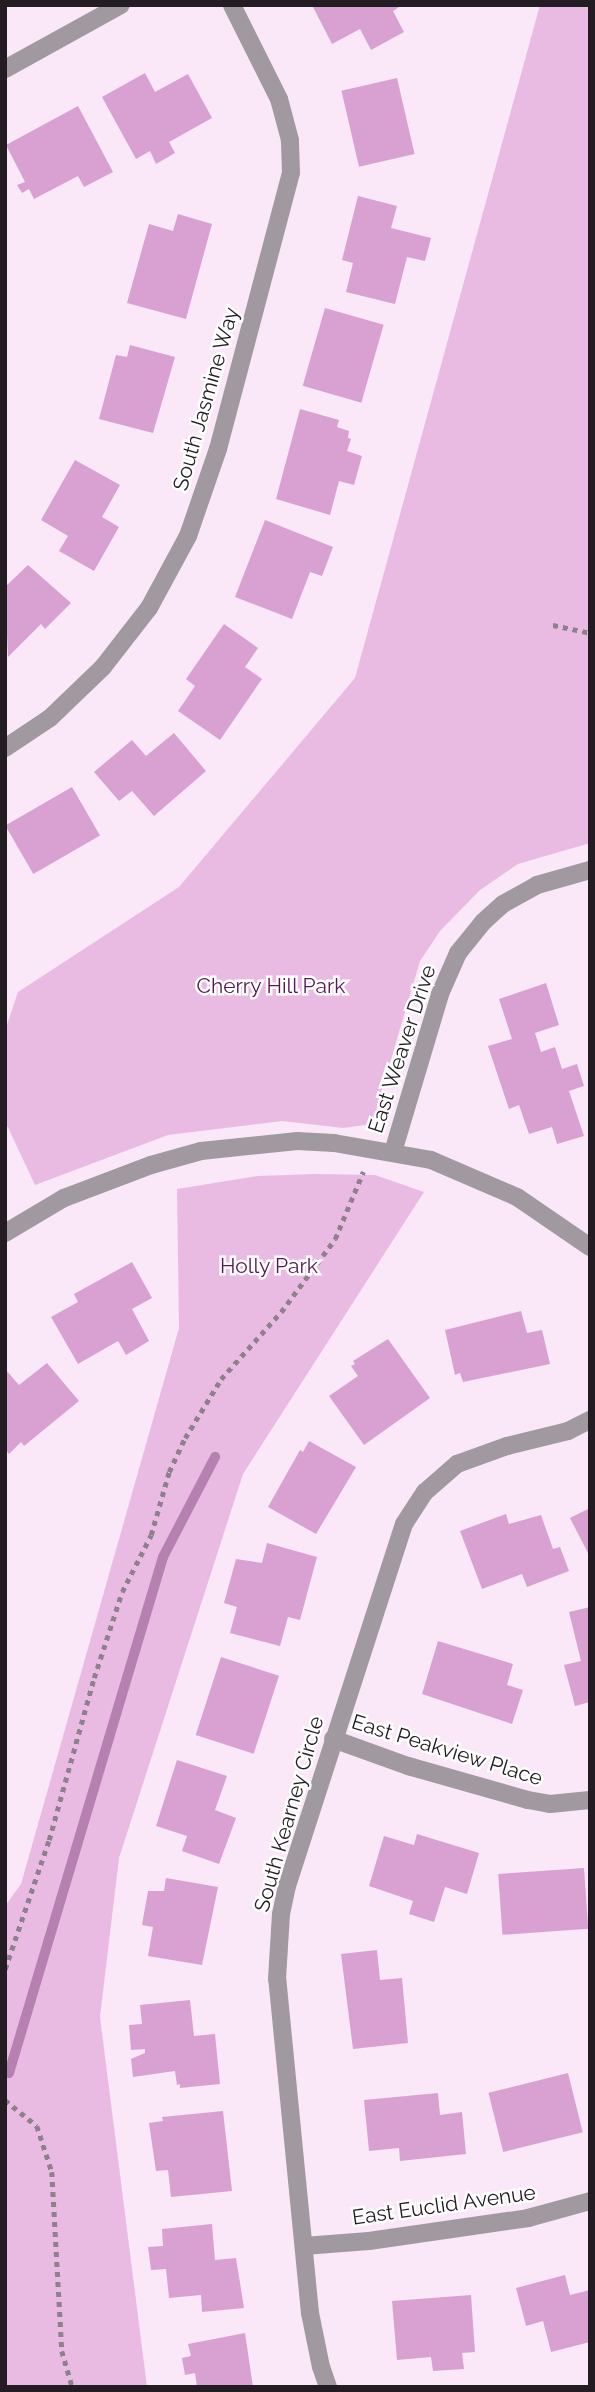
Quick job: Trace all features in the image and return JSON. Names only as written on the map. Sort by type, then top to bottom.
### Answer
[{"type":"street","points":[[5,69],[121,5]]},
{"type":"street","name":"South Jasmine Way","points":[[5,748],[50,718],[103,667],[149,608],[188,536],[218,449],[291,172],[290,140],[279,99],[232,5]]},
{"type":"street","name":"East Weaver Drive","points":[[393,1152],[440,994],[458,953],[483,922],[503,904],[537,885],[590,870]]},
{"type":"street","points":[[5,1233],[33,1215],[103,1181],[201,1151],[251,1144],[297,1142],[334,1143],[431,1160],[517,1197],[590,1247]]},
{"type":"street","name":"South Kearney Circle","points":[[328,2387],[310,2314],[277,1979],[281,1914],[333,1739],[404,1524],[425,1492],[457,1464],[472,1457],[568,1431],[590,1420]]},
{"type":"street","name":"East Peakview Place","points":[[333,1739],[408,1766],[528,1800],[550,1804],[590,1800]]},
{"type":"street","name":"East Euclid Avenue","points":[[304,2246],[369,2241],[528,2218],[590,2201]]},
{"type":"path","points":[[553,625],[590,633]]},
{"type":"path","points":[[5,1969],[49,1840],[94,1678],[122,1592],[151,1535],[170,1472],[185,1438],[221,1379],[281,1312],[335,1239],[363,1172],[393,1152]]},
{"type":"path","points":[[5,2100],[37,2126],[52,2172],[62,2351],[72,2387]]},
{"type":"green space","name":"Cherry Hill Park","points":[[540,5],[590,5],[590,843],[518,864],[480,890],[440,931],[420,961],[372,1124],[343,1128],[282,1121],[168,1135],[35,1185],[5,1121],[5,1031],[18,992],[179,887],[355,678]]},
{"type":"green space","name":"Holly Park","points":[[375,1175],[424,1192],[243,1474],[119,1858],[100,2017],[147,2387],[5,2387],[5,1906],[21,1884],[179,1328],[177,1189],[258,1176]]},
{"type":"building","points":[[312,5],[402,5],[393,11],[404,32],[371,50],[360,29],[332,44]]},
{"type":"building","points":[[145,73],[155,92],[188,74],[212,118],[169,142],[175,153],[156,164],[150,151],[136,159],[102,97]]},
{"type":"building","points":[[397,78],[415,154],[359,167],[341,91]]},
{"type":"building","points":[[78,106],[113,172],[84,187],[78,176],[34,199],[29,189],[22,193],[17,185],[25,182],[6,145]]},
{"type":"building","points":[[358,196],[397,206],[391,228],[431,238],[425,261],[407,257],[395,304],[346,292],[353,263],[342,260]]},
{"type":"building","points":[[178,214],[212,224],[186,319],[127,303],[149,224],[173,231]]},
{"type":"building","points":[[325,308],[384,325],[361,403],[303,386]]},
{"type":"building","points":[[130,345],[175,357],[153,433],[99,419],[116,355],[127,357]]},
{"type":"building","points":[[300,409],[339,420],[337,427],[349,431],[348,438],[351,439],[347,451],[362,456],[354,485],[339,481],[330,515],[276,499]]},
{"type":"building","points":[[75,460],[120,485],[102,517],[119,527],[94,571],[59,551],[68,536],[41,520]]},
{"type":"building","points":[[265,520],[333,547],[322,576],[310,572],[292,619],[235,597]]},
{"type":"building","points":[[28,565],[71,603],[45,629],[41,624],[8,657],[5,587]]},
{"type":"building","points":[[224,624],[258,648],[245,667],[262,679],[220,740],[178,711],[195,686],[186,679]]},
{"type":"building","points":[[174,733],[206,771],[154,816],[132,791],[119,801],[94,772],[132,740],[146,756]]},
{"type":"building","points":[[72,787],[100,835],[33,874],[5,826]]},
{"type":"building","points":[[546,983],[559,1025],[535,1033],[541,1052],[555,1047],[562,1069],[577,1064],[584,1086],[569,1091],[584,1136],[557,1144],[552,1127],[529,1134],[519,1105],[509,1109],[488,1046],[512,1039],[499,999]]},
{"type":"building","points":[[132,1262],[152,1298],[132,1309],[149,1341],[126,1355],[118,1341],[78,1364],[51,1317],[78,1302],[74,1294]]},
{"type":"building","points":[[521,1311],[527,1333],[542,1330],[550,1364],[463,1382],[460,1373],[455,1375],[445,1330]]},
{"type":"building","points":[[388,1339],[430,1398],[364,1445],[329,1396],[358,1376],[351,1366],[355,1364],[353,1361]]},
{"type":"building","points":[[47,1363],[79,1401],[24,1446],[21,1442],[9,1454],[5,1449],[5,1369],[19,1385]]},
{"type":"building","points":[[309,1441],[356,1467],[316,1534],[268,1507],[300,1450],[303,1452]]},
{"type":"building","points":[[590,1508],[590,1557],[570,1518]]},
{"type":"building","points":[[506,1514],[509,1524],[541,1515],[553,1549],[560,1547],[569,1571],[527,1587],[522,1574],[482,1589],[460,1531]]},
{"type":"building","points":[[267,1543],[317,1557],[300,1620],[288,1617],[280,1646],[230,1633],[237,1607],[224,1603],[236,1559],[262,1563]]},
{"type":"building","points":[[590,1607],[590,1702],[575,1706],[564,1665],[581,1661],[569,1612]]},
{"type":"building","points":[[438,1641],[513,1664],[507,1685],[523,1690],[512,1724],[422,1694]]},
{"type":"building","points":[[221,1657],[279,1676],[254,1754],[196,1735]]},
{"type":"building","points":[[177,1760],[227,1776],[215,1810],[236,1818],[219,1864],[182,1851],[187,1836],[156,1826]]},
{"type":"building","points":[[417,1834],[479,1853],[467,1894],[445,1887],[434,1922],[409,1914],[413,1901],[369,1886],[384,1836],[414,1845]]},
{"type":"building","points":[[584,1868],[588,1929],[502,1935],[498,1874]]},
{"type":"building","points":[[166,1878],[218,1887],[202,1965],[148,1956],[153,1927],[142,1925],[148,1891],[164,1891]]},
{"type":"building","points":[[377,1950],[380,1980],[402,1978],[408,2043],[353,2049],[341,1954]]},
{"type":"building","points":[[190,2000],[194,2036],[215,2034],[220,2084],[180,2088],[175,2071],[133,2077],[131,2059],[145,2053],[145,2049],[131,2050],[129,2025],[142,2024],[140,2005]]},
{"type":"building","points":[[568,2073],[583,2132],[503,2152],[488,2093]]},
{"type":"building","points":[[438,2093],[440,2115],[462,2112],[466,2154],[400,2161],[399,2148],[369,2151],[364,2100]]},
{"type":"building","points":[[223,2111],[232,2191],[171,2197],[168,2170],[156,2171],[149,2123],[163,2121],[162,2117]]},
{"type":"building","points":[[212,2224],[215,2260],[236,2258],[244,2308],[202,2312],[201,2295],[169,2298],[166,2269],[151,2270],[148,2247],[163,2246],[162,2229]]},
{"type":"building","points":[[565,2275],[570,2295],[590,2290],[590,2342],[551,2352],[543,2321],[526,2326],[516,2288]]},
{"type":"building","points":[[471,2295],[475,2352],[462,2353],[464,2369],[433,2371],[431,2357],[397,2360],[392,2301]]},
{"type":"building","points":[[245,2333],[253,2387],[197,2387],[195,2373],[185,2375],[182,2358],[191,2356],[188,2344]]},
{"type":"waterway","points":[[9,2073],[163,1557],[215,1457]]}]
